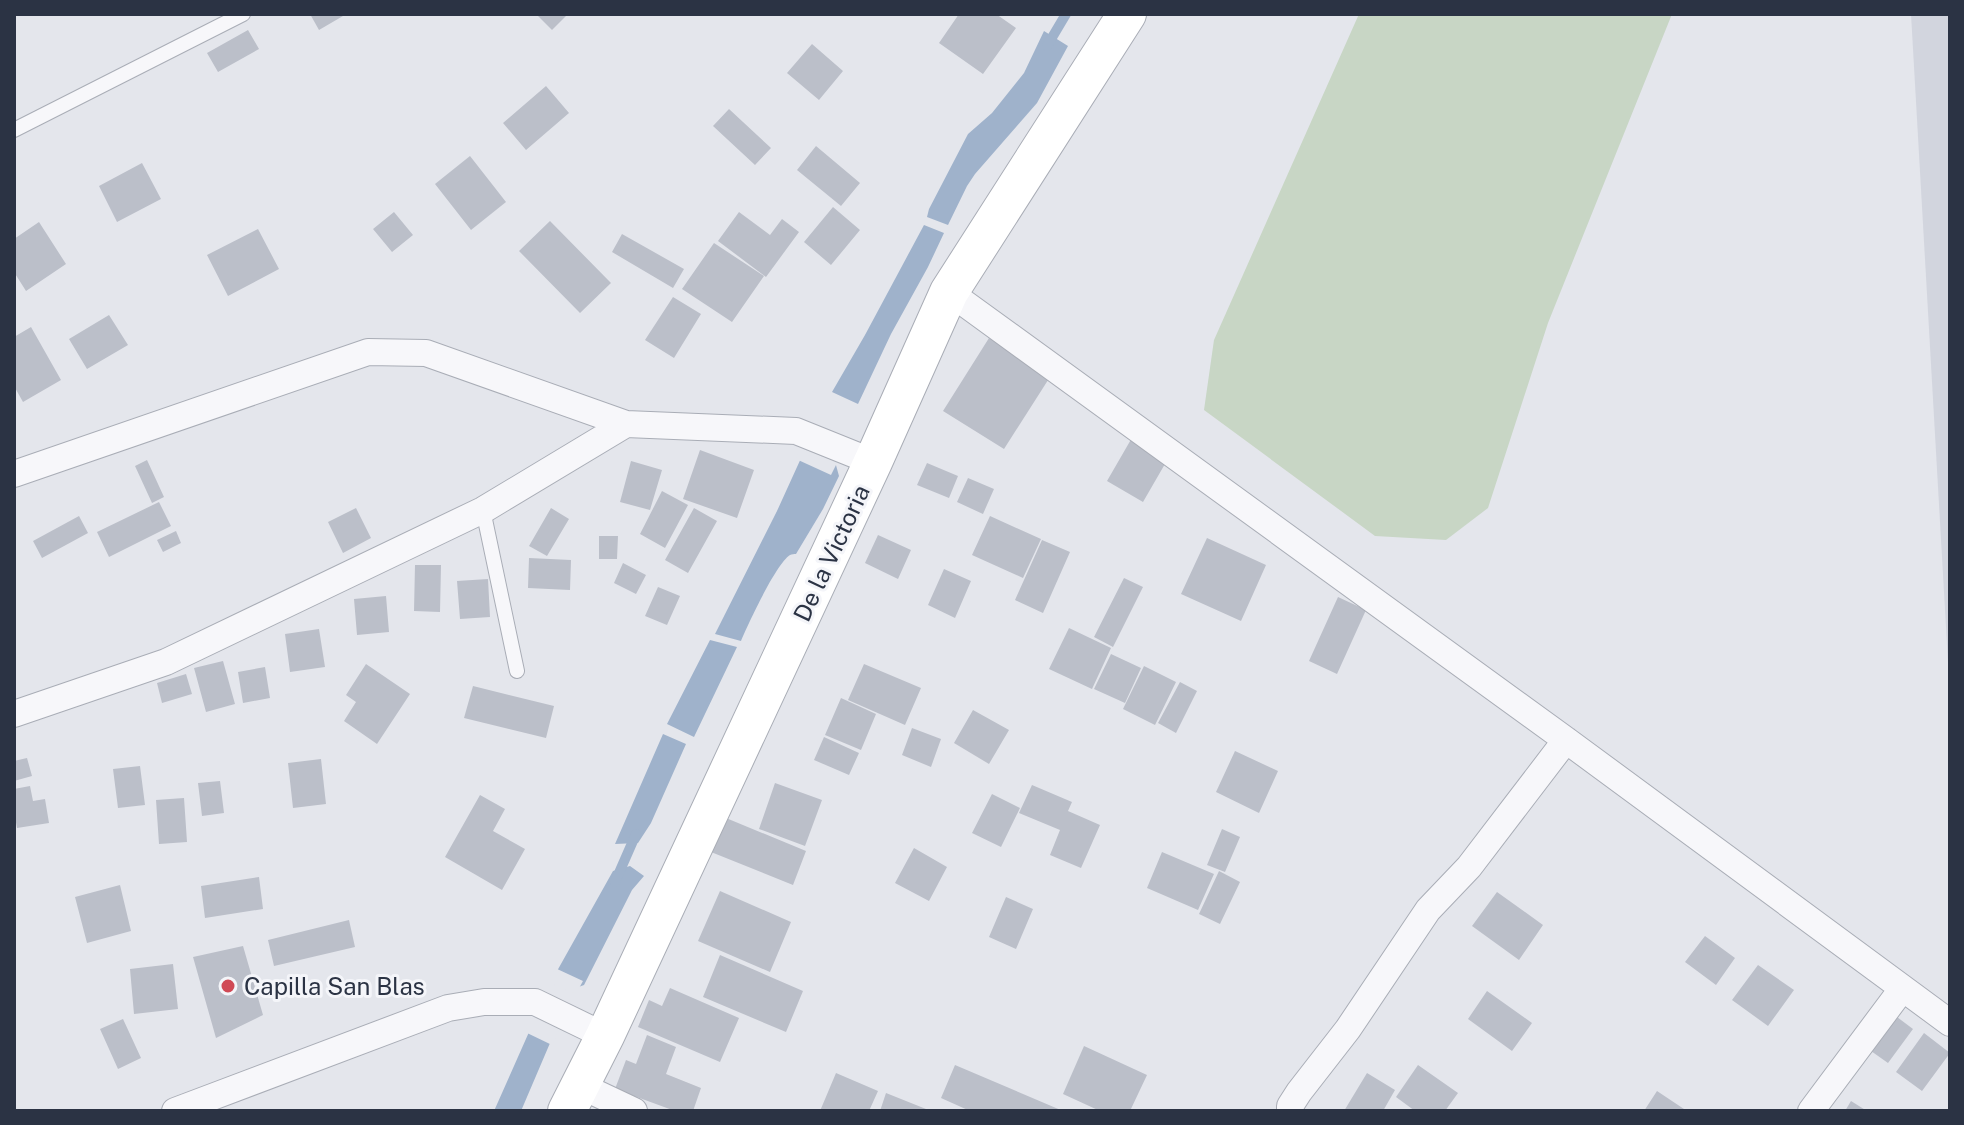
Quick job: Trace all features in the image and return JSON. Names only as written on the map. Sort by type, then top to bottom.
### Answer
[{"type":"main road","name":"De la Victoria","points":[[573,1098],[605,1036],[873,462],[949,292],[1127,14]]},
{"type":"street","points":[[949,292],[1950,1023]]},
{"type":"street","points":[[14,474],[368,352],[426,353],[626,424],[796,431],[873,462]]},
{"type":"street","points":[[14,714],[166,662],[483,510],[626,424]]},
{"type":"street","points":[[1290,1111],[1299,1092],[1348,1029],[1428,910],[1469,867],[1566,740]]},
{"type":"street","points":[[1811,1111],[1902,989]]},
{"type":"street","points":[[175,1111],[448,1008],[484,1002],[535,1002],[605,1036]]},
{"type":"street","points":[[573,1098],[634,1111]]},
{"type":"lane","points":[[14,130],[243,14]]},
{"type":"lane","points":[[483,510],[517,671]]},
{"type":"shaded area","points":[[1911,14],[1950,14],[1950,697]]},
{"type":"green space","points":[[1359,14],[1672,14],[1548,323],[1488,508],[1446,540],[1375,536],[1204,410],[1214,340]]},
{"type":"water","points":[[1044,31],[1068,46],[1037,103],[975,174],[948,225],[927,217],[968,134],[992,113],[1024,73]]},
{"type":"water","points":[[924,225],[944,233],[858,404],[832,392]]},
{"type":"water","points":[[807,445],[834,458],[839,476],[823,509],[796,554],[790,555],[777,570],[741,641],[715,634],[777,511]]},
{"type":"water","points":[[710,640],[737,647],[694,737],[667,724]]},
{"type":"water","points":[[663,734],[686,744],[651,823],[638,843],[615,844]]},
{"type":"water","points":[[630,866],[644,876],[632,890],[584,985],[573,989],[552,980],[613,871]]},
{"type":"water","points":[[537,1014],[559,1022],[521,1111],[494,1111]]},
{"type":"pier","points":[[803,443],[839,459],[831,475],[796,459]]},
{"type":"pier","points":[[555,968],[583,981],[577,992],[572,993],[550,983]]},
{"type":"pier","points":[[533,1012],[563,1021],[552,1045],[525,1032]]},
{"type":"building","points":[[310,14],[342,14],[343,16],[319,30]]},
{"type":"building","points":[[536,14],[568,14],[552,30]]},
{"type":"building","points":[[959,14],[996,14],[1016,28],[983,74],[939,43]]},
{"type":"building","points":[[248,30],[259,49],[218,72],[207,53]]},
{"type":"building","points":[[812,44],[843,71],[819,100],[787,73]]},
{"type":"building","points":[[546,86],[569,113],[526,150],[503,123]]},
{"type":"building","points":[[729,109],[771,148],[755,165],[713,126]]},
{"type":"building","points":[[816,146],[860,183],[841,206],[797,170]]},
{"type":"building","points":[[470,156],[506,202],[471,230],[435,184]]},
{"type":"building","points":[[142,163],[161,199],[117,222],[99,186]]},
{"type":"building","points":[[833,207],[860,230],[831,265],[804,242]]},
{"type":"building","points":[[394,212],[413,235],[392,252],[373,229]]},
{"type":"building","points":[[739,212],[770,235],[782,219],[799,232],[766,277],[718,241]]},
{"type":"building","points":[[550,221],[611,283],[580,313],[519,251]]},
{"type":"building","points":[[39,222],[66,264],[26,291],[14,272],[14,239]]},
{"type":"building","points":[[258,229],[279,269],[228,296],[207,255]]},
{"type":"building","points":[[622,234],[684,269],[673,288],[612,252]]},
{"type":"building","points":[[714,243],[764,276],[732,322],[682,289]]},
{"type":"building","points":[[673,297],[701,314],[674,358],[645,340]]},
{"type":"building","points":[[109,315],[128,345],[87,369],[69,339]]},
{"type":"building","points":[[31,327],[61,380],[23,402],[14,386],[14,337]]},
{"type":"building","points":[[989,338],[1050,377],[1004,449],[943,411]]},
{"type":"building","points":[[1133,436],[1169,457],[1143,502],[1107,481]]},
{"type":"building","points":[[700,450],[754,470],[737,518],[683,499]]},
{"type":"building","points":[[147,460],[164,497],[152,503],[135,466]]},
{"type":"building","points":[[631,461],[662,470],[650,510],[620,502]]},
{"type":"building","points":[[927,463],[958,476],[949,498],[917,485]]},
{"type":"building","points":[[968,478],[994,489],[983,514],[957,502]]},
{"type":"building","points":[[662,491],[688,505],[665,548],[640,534]]},
{"type":"building","points":[[159,502],[171,526],[109,557],[97,532]]},
{"type":"building","points":[[356,508],[371,538],[343,553],[328,522]]},
{"type":"building","points":[[551,508],[569,519],[547,556],[529,546]]},
{"type":"building","points":[[694,508],[717,521],[688,573],[665,560]]},
{"type":"building","points":[[79,516],[88,533],[42,558],[33,541]]},
{"type":"building","points":[[990,516],[1041,539],[1023,578],[972,555]]},
{"type":"building","points":[[176,531],[181,543],[163,552],[157,540]]},
{"type":"building","points":[[878,535],[911,550],[898,579],[865,563]]},
{"type":"building","points":[[599,536],[618,536],[617,559],[599,559]]},
{"type":"building","points":[[1207,538],[1266,565],[1241,621],[1181,594]]},
{"type":"building","points":[[1042,540],[1070,552],[1043,613],[1015,600]]},
{"type":"building","points":[[529,558],[571,560],[570,590],[528,588]]},
{"type":"building","points":[[623,563],[646,575],[636,594],[614,583]]},
{"type":"building","points":[[415,565],[441,565],[440,612],[414,611]]},
{"type":"building","points":[[944,569],[971,581],[955,618],[928,605]]},
{"type":"building","points":[[1124,578],[1143,587],[1113,647],[1094,637]]},
{"type":"building","points":[[488,579],[490,617],[460,619],[457,581]]},
{"type":"building","points":[[658,587],[680,596],[667,625],[645,616]]},
{"type":"building","points":[[386,596],[389,632],[357,635],[354,599]]},
{"type":"building","points":[[1338,597],[1366,610],[1337,674],[1309,661]]},
{"type":"building","points":[[1069,628],[1111,648],[1092,689],[1049,669]]},
{"type":"building","points":[[319,629],[325,667],[290,672],[285,634]]},
{"type":"building","points":[[1111,654],[1141,668],[1125,703],[1094,689]]},
{"type":"building","points":[[223,661],[235,704],[206,712],[194,668]]},
{"type":"building","points":[[366,664],[410,694],[377,744],[344,721],[356,702],[346,695]]},
{"type":"building","points":[[864,664],[921,688],[905,725],[848,700]]},
{"type":"building","points":[[1144,666],[1176,682],[1155,725],[1123,709]]},
{"type":"building","points":[[265,667],[270,698],[243,703],[238,672]]},
{"type":"building","points":[[186,674],[192,694],[162,703],[157,683]]},
{"type":"building","points":[[1180,682],[1197,691],[1176,733],[1158,723]]},
{"type":"building","points":[[473,686],[554,706],[546,738],[464,718]]},
{"type":"building","points":[[841,698],[876,714],[861,750],[825,735]]},
{"type":"building","points":[[973,710],[1009,730],[989,764],[954,743]]},
{"type":"building","points":[[912,728],[941,739],[931,767],[902,755]]},
{"type":"building","points":[[824,737],[859,753],[849,775],[814,760]]},
{"type":"building","points":[[1235,751],[1278,771],[1259,813],[1216,792]]},
{"type":"building","points":[[27,758],[32,776],[14,781],[14,761]]},
{"type":"building","points":[[321,759],[326,804],[293,808],[288,763]]},
{"type":"building","points":[[140,766],[145,805],[118,808],[113,769]]},
{"type":"building","points":[[220,781],[224,813],[202,816],[198,783]]},
{"type":"building","points":[[775,783],[822,800],[805,846],[759,829]]},
{"type":"building","points":[[1032,785],[1072,802],[1068,811],[1100,825],[1081,868],[1050,855],[1060,830],[1019,813]]},
{"type":"building","points":[[30,786],[33,801],[45,799],[49,823],[17,828],[14,789]]},
{"type":"building","points":[[992,794],[1020,808],[1001,847],[972,833]]},
{"type":"building","points":[[480,795],[505,809],[493,831],[525,849],[502,890],[445,857]]},
{"type":"building","points":[[184,798],[187,842],[159,844],[156,800]]},
{"type":"building","points":[[726,818],[806,851],[793,885],[711,852]]},
{"type":"building","points":[[1222,829],[1240,837],[1225,872],[1207,865]]},
{"type":"building","points":[[914,848],[947,867],[929,901],[895,883]]},
{"type":"building","points":[[1162,852],[1214,874],[1198,910],[1147,888]]},
{"type":"building","points":[[1219,871],[1240,882],[1220,924],[1199,914]]},
{"type":"building","points":[[259,877],[263,909],[205,918],[201,886]]},
{"type":"building","points":[[120,885],[131,931],[87,943],[75,897]]},
{"type":"building","points":[[720,891],[791,922],[770,972],[698,941]]},
{"type":"building","points":[[1497,892],[1543,925],[1519,960],[1472,926]]},
{"type":"building","points":[[1006,897],[1033,909],[1016,949],[989,937]]},
{"type":"building","points":[[349,920],[355,947],[274,966],[268,940]]},
{"type":"building","points":[[1705,936],[1735,958],[1716,985],[1685,962]]},
{"type":"building","name":"Capilla San Blas","points":[[243,946],[263,1015],[216,1038],[193,957]]},
{"type":"building","points":[[720,955],[803,991],[786,1032],[703,997]]},
{"type":"building","points":[[173,964],[178,1009],[134,1014],[130,969]]},
{"type":"building","points":[[1758,965],[1794,990],[1768,1026],[1732,1000]]},
{"type":"building","points":[[670,988],[739,1018],[720,1062],[638,1027],[649,1000],[662,1006]]},
{"type":"building","points":[[1487,991],[1532,1023],[1512,1051],[1468,1019]]},
{"type":"building","points":[[1897,1017],[1913,1029],[1888,1063],[1871,1051]]},
{"type":"building","points":[[123,1019],[141,1058],[118,1069],[100,1029]]},
{"type":"building","points":[[1924,1033],[1950,1053],[1922,1091],[1896,1072]]},
{"type":"building","points":[[647,1035],[676,1047],[666,1074],[701,1088],[693,1111],[675,1111],[615,1089],[626,1060],[636,1064]]},
{"type":"building","points":[[1084,1046],[1147,1075],[1130,1111],[1100,1111],[1063,1094]]},
{"type":"building","points":[[955,1065],[1063,1111],[970,1111],[941,1098]]},
{"type":"building","points":[[1418,1065],[1458,1093],[1445,1111],[1415,1111],[1396,1097]]},
{"type":"building","points":[[836,1073],[878,1091],[869,1111],[820,1111]]},
{"type":"building","points":[[1367,1073],[1395,1090],[1383,1111],[1344,1111]]},
{"type":"building","points":[[1657,1091],[1687,1111],[1644,1111]]},
{"type":"building","points":[[886,1093],[931,1111],[880,1111]]},
{"type":"building","points":[[1851,1101],[1867,1111],[1845,1111]]},
{"type":"waterway","points":[[1047,46],[1066,14]]},
{"type":"waterway","points":[[615,882],[636,834]]},
{"type":"place","name":"Capilla San Blas","points":[[228,986]]}]
